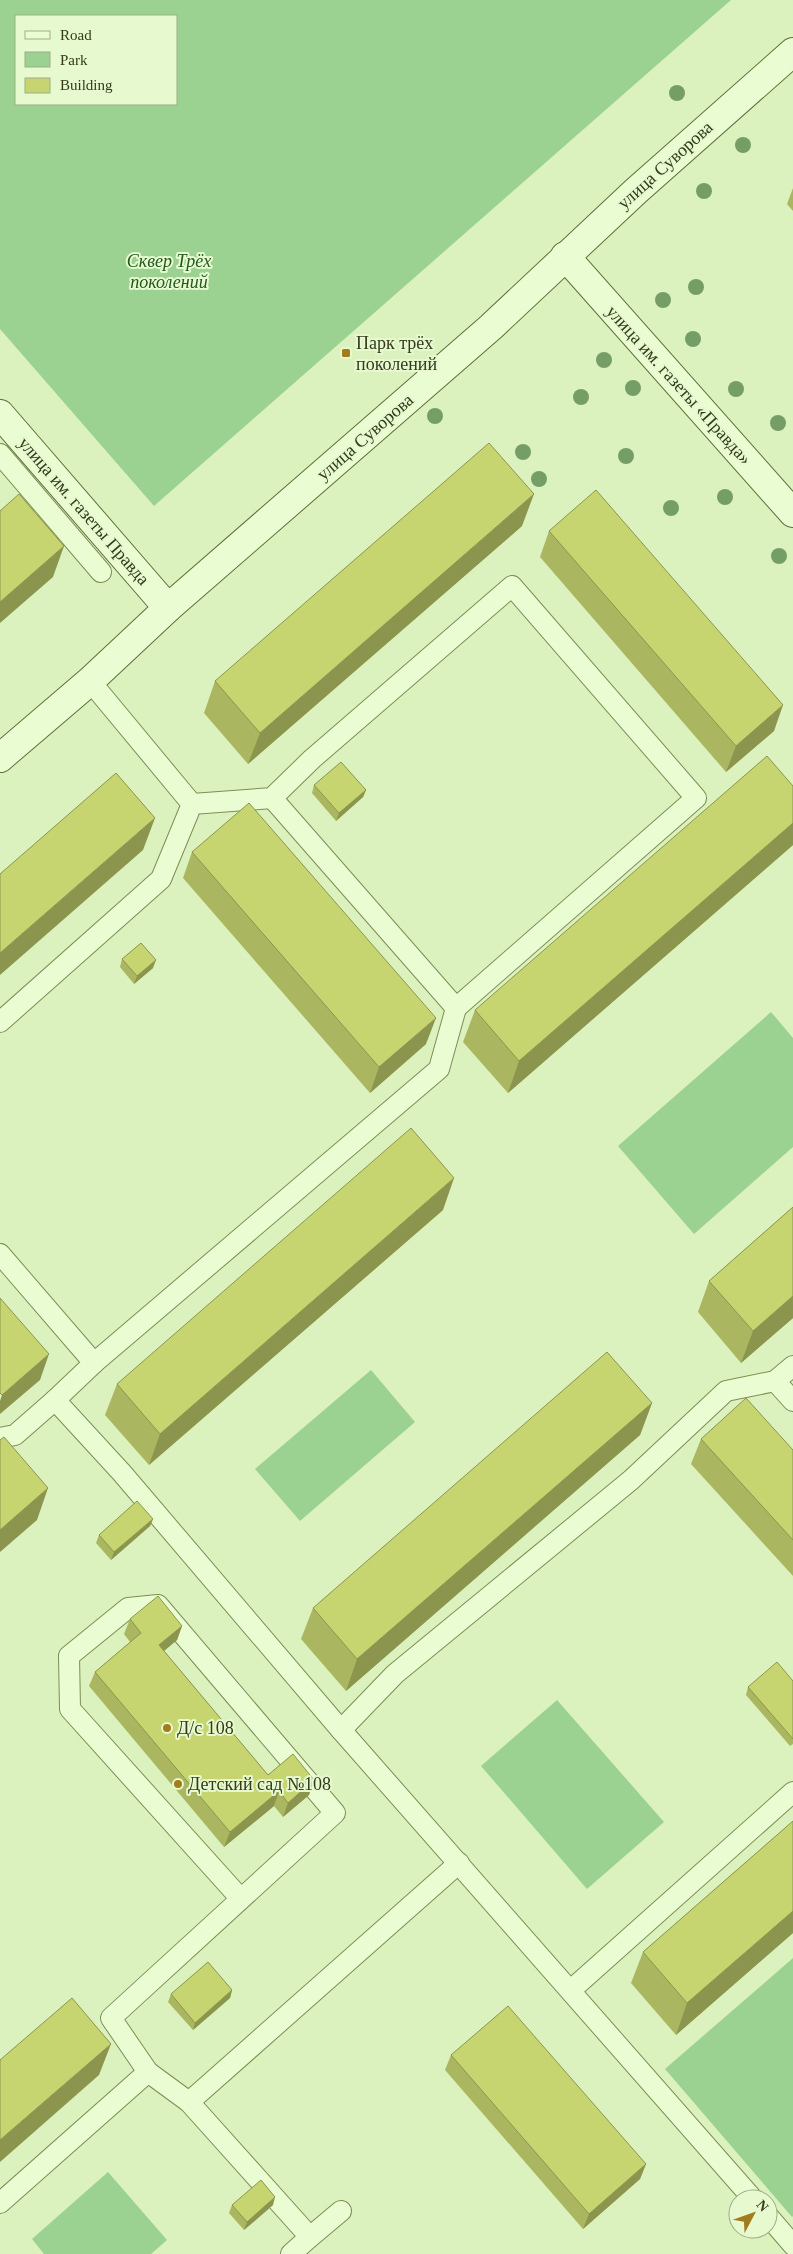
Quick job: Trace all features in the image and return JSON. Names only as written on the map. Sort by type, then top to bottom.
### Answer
[{"type":"main road","name":"улица Суворова","points":[[0,758],[90,681],[168,608],[491,327],[564,256],[793,52]]},
{"type":"main road","name":"улица им. газеты «Правда»","points":[[564,256],[793,513]]},
{"type":"main road","name":"улица им. газеты Правда","points":[[0,414],[168,608]]},
{"type":"lane","points":[[0,454],[101,572]]},
{"type":"lane","points":[[0,1438],[15,1435],[94,1363],[440,1069],[456,1008],[696,798],[512,586],[312,759],[272,798],[192,804]]},
{"type":"lane","points":[[90,681],[192,804]]},
{"type":"lane","points":[[272,798],[456,1008]]},
{"type":"lane","points":[[0,1022],[161,879],[192,804]]},
{"type":"lane","points":[[0,1254],[94,1363]]},
{"type":"lane","points":[[341,1730],[395,1674],[631,1480],[726,1391],[775,1381],[793,1366]]},
{"type":"lane","points":[[775,1381],[793,1401]]},
{"type":"lane","points":[[55,1400],[122,1473],[341,1730],[744,2189]]},
{"type":"lane","points":[[241,1899],[70,1709],[69,1656],[128,1608],[158,1605],[335,1813],[111,2018],[148,2072],[188,2102],[310,2237]]},
{"type":"lane","points":[[571,1990],[793,1792]]},
{"type":"lane","points":[[188,2102],[459,1863]]},
{"type":"lane","points":[[0,2203],[148,2072]]},
{"type":"lane","points":[[291,2254],[341,2211]]},
{"type":"lane","points":[[778,2228],[793,2245]]},
{"type":"green space","name":"Сквер Трёх поколений","points":[[0,0],[731,0],[154,506],[0,329]]},
{"type":"green space","points":[[771,1012],[793,1038],[793,1147],[694,1234],[618,1146]]},
{"type":"green space","points":[[371,1370],[415,1422],[300,1521],[255,1469]]},
{"type":"green space","points":[[557,1700],[664,1822],[587,1889],[481,1766]]},
{"type":"green space","points":[[793,1958],[792,2217],[778,2201],[778,2189],[768,2189],[665,2069]]},
{"type":"green space","points":[[108,2172],[167,2240],[151,2254],[44,2254],[32,2239]]},
{"type":"building","points":[[489,443],[534,494],[260,733],[215,681]]},
{"type":"building","points":[[596,490],[783,705],[736,746],[549,531]]},
{"type":"building","points":[[19,494],[64,546],[0,602],[0,511]]},
{"type":"building","points":[[767,756],[793,786],[793,823],[519,1061],[475,1010]]},
{"type":"building","points":[[341,762],[366,790],[339,813],[314,785]]},
{"type":"building","points":[[116,773],[155,818],[0,953],[0,874]]},
{"type":"building","points":[[249,803],[436,1018],[379,1067],[192,852]]},
{"type":"building","points":[[141,943],[156,960],[137,976],[122,959]]},
{"type":"building","points":[[411,1128],[454,1178],[160,1434],[117,1384]]},
{"type":"building","points":[[793,1207],[793,1296],[753,1331],[709,1281]]},
{"type":"building","points":[[0,1298],[49,1354],[2,1395],[0,1393]]},
{"type":"building","points":[[607,1352],[652,1403],[357,1659],[313,1608]]},
{"type":"building","points":[[746,1398],[793,1450],[793,1540],[701,1439]]},
{"type":"building","points":[[4,1437],[48,1488],[0,1530],[0,1440]]},
{"type":"building","points":[[137,1501],[153,1519],[114,1552],[99,1535]]},
{"type":"building","name":"Д/с 108","points":[[158,1596],[182,1626],[159,1645],[268,1775],[293,1754],[314,1780],[288,1803],[279,1791],[230,1832],[95,1672],[141,1633],[130,1619]]},
{"type":"building","points":[[777,1662],[793,1681],[793,1739],[748,1687]]},
{"type":"building","points":[[793,1821],[793,1911],[687,2003],[643,1952]]},
{"type":"building","points":[[208,1962],[232,1990],[195,2023],[171,1994]]},
{"type":"building","points":[[72,1998],[111,2044],[0,2140],[0,2060]]},
{"type":"building","points":[[508,2006],[646,2164],[589,2214],[451,2055]]},
{"type":"building","points":[[261,2180],[275,2197],[247,2222],[232,2205]]},
{"type":"place","name":"Парк трёх поколений","points":[[346,353]]},
{"type":"place","name":"Д/с 108","points":[[167,1728]]},
{"type":"place","name":"Детский сад №108","points":[[178,1784]]}]
